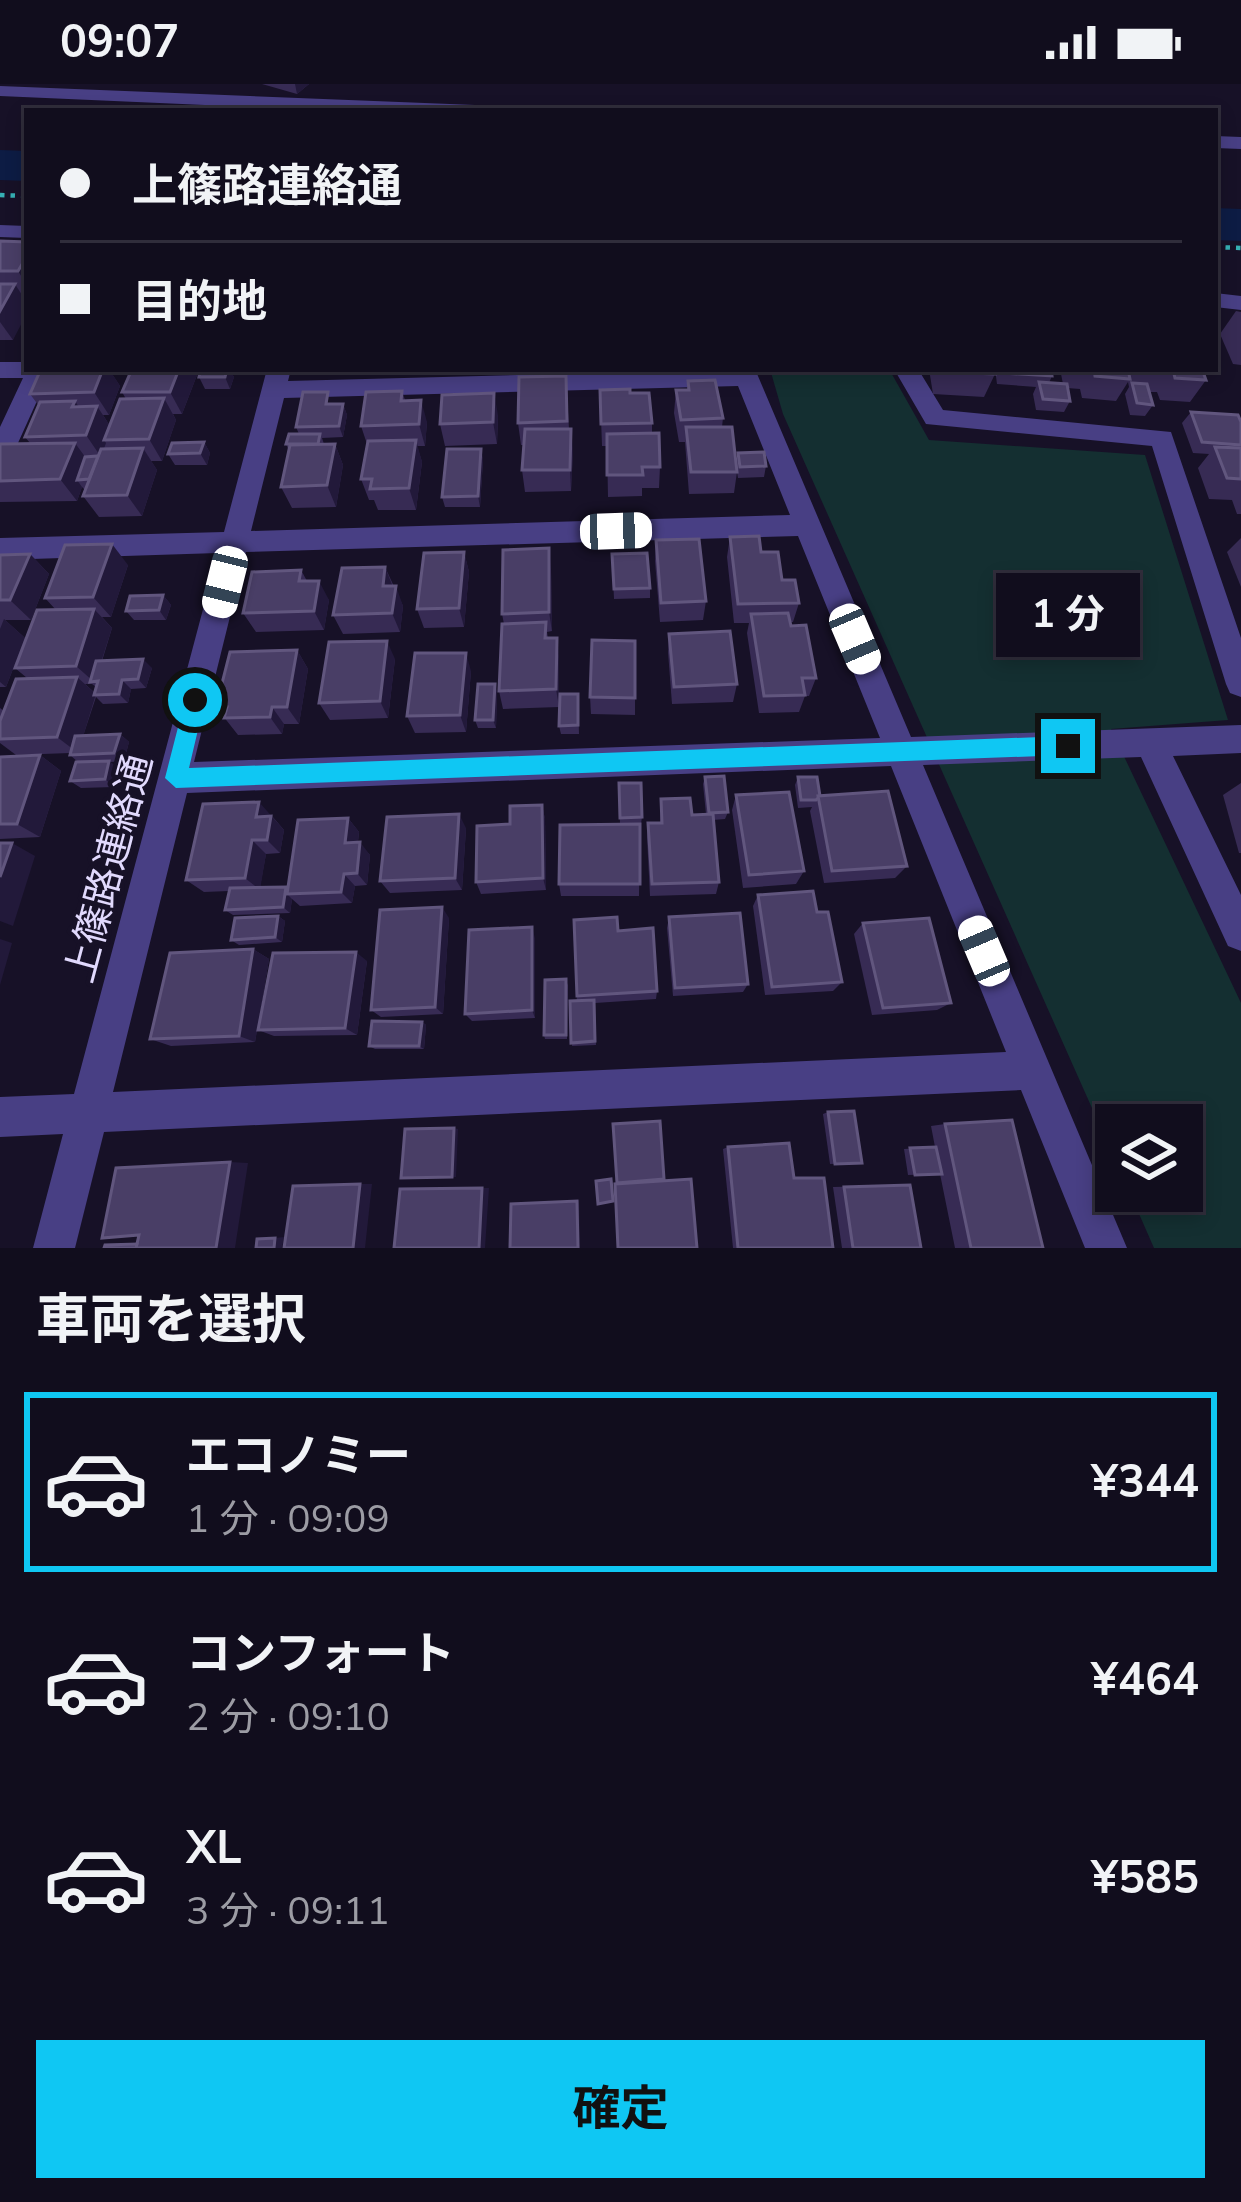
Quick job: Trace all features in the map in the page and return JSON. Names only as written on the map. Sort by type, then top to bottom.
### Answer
[{"type":"street","points":[[0,91],[404,108]]},
{"type":"street","points":[[0,454],[38,372]]},
{"type":"street","points":[[908,372],[935,418],[1162,438],[1241,684]]},
{"type":"street","points":[[276,380],[744,373],[1106,1248]]},
{"type":"street","name":"上篠路連絡通","points":[[54,1248],[276,380]]},
{"type":"street","points":[[0,549],[806,525]]},
{"type":"street","points":[[176,778],[1241,739]]},
{"type":"street","points":[[1150,742],[1241,934]]},
{"type":"street","points":[[0,1117],[1033,1070]]},
{"type":"green space","points":[[771,372],[891,372],[929,440],[1145,455],[1228,720],[1111,729],[1241,1003],[1241,1248],[1154,1248],[1138,1212],[1203,1212],[1203,1104],[1095,1104],[1095,1115],[783,414]]},
{"type":"building","points":[[0,241],[24,242],[24,261],[18,271],[0,271]]},
{"type":"building","points":[[0,284],[15,284],[0,311]]},
{"type":"building","points":[[40,372],[102,372],[94,392],[30,394]]},
{"type":"building","points":[[131,372],[178,372],[170,392],[122,392]]},
{"type":"building","points":[[200,372],[226,372],[225,377],[199,377]]},
{"type":"building","points":[[1051,372],[1052,376],[1003,373]]},
{"type":"building","points":[[1094,372],[1129,372],[1130,379],[1095,376]]},
{"type":"building","points":[[1174,372],[1203,372],[1206,380],[1175,378]]},
{"type":"building","points":[[566,376],[567,421],[518,423],[519,377]]},
{"type":"building","points":[[715,380],[723,418],[681,420],[676,390],[689,390],[688,381]]},
{"type":"building","points":[[1039,382],[1067,384],[1070,401],[1043,399]]},
{"type":"building","points":[[1132,383],[1147,384],[1153,405],[1137,403]]},
{"type":"building","points":[[630,389],[630,393],[649,393],[652,423],[601,424],[600,390]]},
{"type":"building","points":[[402,391],[401,401],[421,400],[419,424],[361,426],[366,392]]},
{"type":"building","points":[[303,392],[328,392],[326,404],[343,404],[339,426],[296,427]]},
{"type":"building","points":[[494,393],[493,422],[440,424],[442,395]]},
{"type":"building","points":[[164,398],[149,439],[104,440],[120,399]]},
{"type":"building","points":[[75,401],[72,407],[97,406],[86,435],[25,437],[40,402]]},
{"type":"building","points":[[1191,412],[1238,415],[1241,445],[1202,442]]},
{"type":"building","points":[[686,427],[732,427],[737,472],[691,472]]},
{"type":"building","points":[[525,429],[571,429],[570,470],[522,470]]},
{"type":"building","points":[[659,433],[660,467],[642,467],[643,475],[607,475],[607,434]]},
{"type":"building","points":[[289,434],[320,434],[318,444],[286,444]]},
{"type":"building","points":[[416,440],[409,488],[370,489],[372,479],[361,479],[368,441]]},
{"type":"building","points":[[204,442],[200,453],[168,454],[172,443]]},
{"type":"building","points":[[75,443],[60,479],[0,481],[0,444]]},
{"type":"building","points":[[335,444],[327,485],[281,487],[290,445]]},
{"type":"building","points":[[1215,447],[1241,448],[1241,479],[1227,478]]},
{"type":"building","points":[[143,448],[127,495],[83,496],[101,449]]},
{"type":"building","points":[[447,449],[481,449],[478,496],[442,497]]},
{"type":"building","points":[[764,452],[766,466],[740,467],[738,453]]},
{"type":"building","points":[[98,456],[89,479],[77,480],[85,457]]},
{"type":"building","points":[[759,536],[761,552],[778,552],[782,580],[795,580],[799,603],[738,604],[730,537]]},
{"type":"building","points":[[699,539],[706,601],[661,603],[656,540]]},
{"type":"building","points":[[112,544],[93,597],[45,598],[65,545]]},
{"type":"building","points":[[549,548],[549,612],[502,614],[503,550]]},
{"type":"building","points":[[464,552],[459,608],[417,609],[424,553]]},
{"type":"building","points":[[647,553],[650,588],[614,589],[612,554]]},
{"type":"building","points":[[30,554],[10,600],[0,600],[0,555]]},
{"type":"building","points":[[385,567],[383,586],[396,586],[392,613],[333,615],[342,568]]},
{"type":"building","points":[[301,570],[299,581],[319,581],[314,611],[243,613],[252,572]]},
{"type":"building","points":[[1112,585],[1129,592],[1125,602],[1108,595]]},
{"type":"building","points":[[163,595],[159,610],[126,611],[130,596]]},
{"type":"building","points":[[94,609],[76,666],[15,668],[37,610]]},
{"type":"building","points":[[788,613],[791,626],[806,625],[816,678],[802,678],[805,695],[764,696],[751,614]]},
{"type":"building","points":[[546,622],[545,638],[557,638],[556,689],[499,691],[502,624]]},
{"type":"building","points":[[730,631],[737,684],[674,687],[669,634]]},
{"type":"building","points":[[592,640],[635,641],[635,698],[590,697]]},
{"type":"building","points":[[387,641],[380,701],[319,703],[329,642]]},
{"type":"building","points":[[297,650],[287,707],[272,707],[270,717],[224,718],[227,707],[216,707],[230,652]]},
{"type":"building","points":[[415,653],[466,653],[460,715],[407,716]]},
{"type":"building","points":[[143,659],[138,679],[122,680],[119,694],[94,695],[98,681],[90,682],[96,661]]},
{"type":"building","points":[[77,677],[57,737],[0,739],[0,721],[16,679]]},
{"type":"building","points":[[478,684],[495,684],[493,720],[475,720]]},
{"type":"building","points":[[560,694],[578,694],[578,725],[559,726]]},
{"type":"building","points":[[120,734],[114,753],[70,755],[75,736]]},
{"type":"building","points":[[40,755],[17,824],[0,824],[0,757]]},
{"type":"building","points":[[109,761],[105,779],[70,781],[76,762]]},
{"type":"building","points":[[724,776],[728,812],[709,813],[705,777]]},
{"type":"building","points":[[798,777],[817,777],[820,796],[816,800],[801,800]]},
{"type":"building","points":[[619,783],[641,783],[642,817],[620,818]]},
{"type":"building","points":[[888,791],[907,866],[832,871],[818,796]]},
{"type":"building","points":[[789,792],[804,871],[749,875],[736,795]]},
{"type":"building","points":[[690,798],[692,815],[713,814],[719,882],[652,884],[648,823],[662,823],[661,799]]},
{"type":"building","points":[[259,802],[256,817],[271,816],[267,840],[252,840],[245,878],[186,880],[203,804]]},
{"type":"building","points":[[542,805],[543,878],[476,882],[477,826],[510,824],[510,806]]},
{"type":"building","points":[[459,814],[455,878],[380,881],[387,817]]},
{"type":"building","points":[[348,818],[345,843],[360,842],[357,873],[344,874],[341,892],[287,894],[298,820]]},
{"type":"building","points":[[640,824],[640,884],[559,884],[560,825]]},
{"type":"building","points":[[0,843],[12,843],[0,877]]},
{"type":"building","points":[[286,887],[283,907],[225,910],[230,888]]},
{"type":"building","points":[[813,891],[817,912],[828,912],[842,982],[772,987],[758,895]]},
{"type":"building","points":[[442,907],[435,1007],[371,1010],[380,910]]},
{"type":"building","points":[[740,913],[748,984],[675,988],[669,917]]},
{"type":"building","points":[[278,916],[275,937],[231,940],[235,918]]},
{"type":"building","points":[[617,917],[618,931],[653,928],[657,991],[577,996],[574,920]]},
{"type":"building","points":[[929,918],[951,1003],[883,1008],[863,923]]},
{"type":"building","points":[[532,927],[532,1010],[465,1014],[469,930]]},
{"type":"building","points":[[253,949],[239,1036],[150,1039],[170,953]]},
{"type":"building","points":[[356,952],[345,1028],[258,1030],[273,953]]},
{"type":"building","points":[[566,979],[566,1035],[544,1035],[545,980]]},
{"type":"building","points":[[594,1000],[595,1041],[571,1043],[570,1001]]},
{"type":"building","points":[[372,1021],[422,1022],[419,1046],[369,1046]]},
{"type":"building","points":[[854,1111],[862,1163],[835,1164],[828,1112]]},
{"type":"building","points":[[1012,1120],[1043,1248],[971,1248],[945,1124]]},
{"type":"building","points":[[660,1121],[664,1179],[617,1183],[613,1124]]},
{"type":"building","points":[[454,1128],[452,1177],[401,1178],[405,1129]]},
{"type":"building","points":[[789,1143],[794,1178],[824,1178],[833,1248],[738,1248],[728,1147]]},
{"type":"building","points":[[936,1147],[942,1174],[915,1175],[910,1148]]},
{"type":"building","points":[[230,1162],[216,1248],[136,1248],[139,1235],[102,1238],[116,1168]]},
{"type":"building","points":[[611,1179],[613,1201],[598,1204],[596,1181]]},
{"type":"building","points":[[691,1179],[697,1248],[618,1248],[615,1184]]},
{"type":"building","points":[[360,1184],[353,1248],[284,1248],[293,1186]]},
{"type":"building","points":[[910,1185],[921,1248],[853,1248],[844,1187]]},
{"type":"building","points":[[482,1188],[479,1248],[394,1248],[400,1189]]},
{"type":"building","points":[[577,1201],[578,1248],[510,1248],[511,1204]]},
{"type":"building","points":[[275,1238],[274,1248],[256,1248],[257,1239]]},
{"type":"building","points":[[137,1244],[136,1248],[104,1248],[105,1245]]},
{"type":"waterway","points":[[0,165],[24,166]]},
{"type":"waterway","points":[[1218,224],[1241,225]]},
{"type":"route","points":[[195,700],[176,778],[1068,746]]}]
